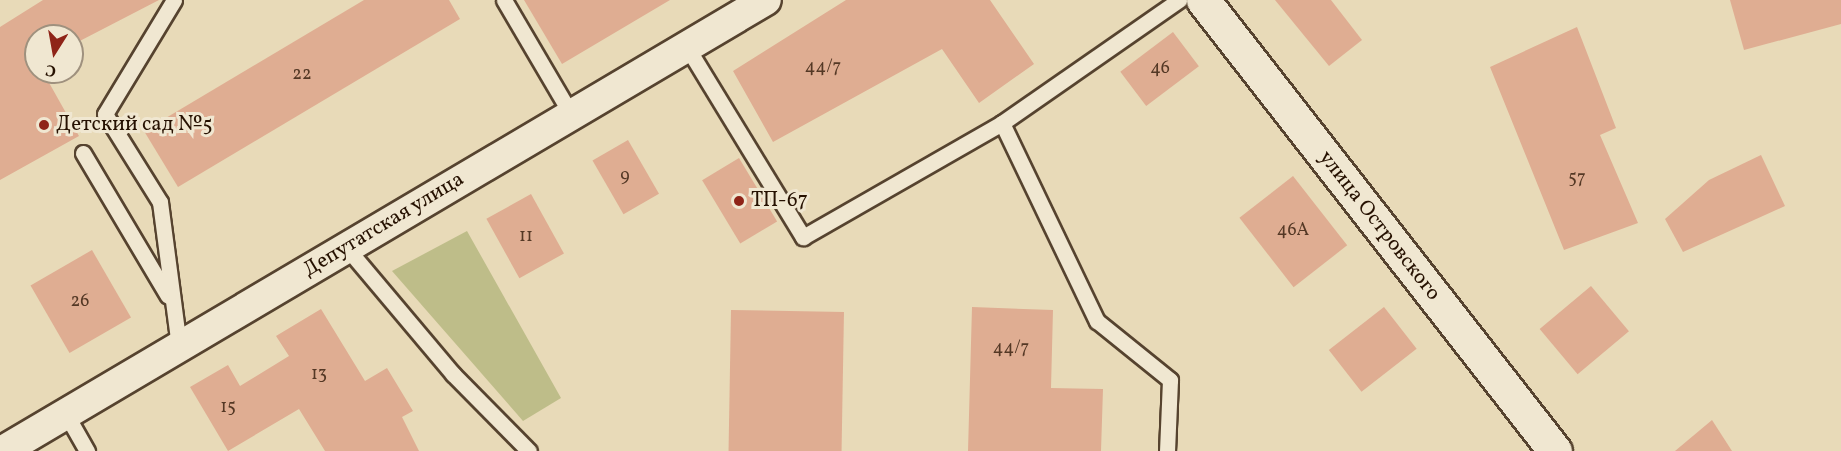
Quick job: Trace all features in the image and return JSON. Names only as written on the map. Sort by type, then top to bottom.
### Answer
[{"type":"main road","name":"улица Островского","points":[[1203,0],[1555,451]]},
{"type":"street","name":"Депутатская улица","points":[[15,448],[66,414],[179,346],[687,47],[758,2]]},
{"type":"lane","points":[[174,0],[105,114],[160,202],[179,346]]},
{"type":"lane","points":[[504,0],[571,114]]},
{"type":"lane","points":[[687,47],[803,237],[1002,123],[1179,0]]},
{"type":"lane","points":[[1002,123],[1097,321],[1170,380],[1167,451]]},
{"type":"lane","points":[[83,153],[172,304]]},
{"type":"lane","points":[[346,247],[453,374],[529,451]]},
{"type":"lane","points":[[66,414],[87,451]]},
{"type":"shaded area","points":[[467,231],[561,398],[523,421],[392,271]]},
{"type":"building","points":[[43,0],[159,0],[84,39],[84,24],[24,24],[24,84],[50,84],[79,136],[0,180],[0,27]]},
{"type":"building","points":[[364,0],[449,0],[460,19],[178,187],[144,131]]},
{"type":"building","points":[[524,0],[670,0],[562,64]]},
{"type":"building","points":[[846,0],[990,0],[1034,64],[979,103],[942,49],[773,142],[733,71]]},
{"type":"building","points":[[1275,0],[1331,0],[1362,40],[1329,66]]},
{"type":"building","points":[[1730,0],[1841,0],[1841,24],[1744,50]]},
{"type":"building","points":[[1577,27],[1616,128],[1600,135],[1638,223],[1564,250],[1490,67]]},
{"type":"building","points":[[1173,32],[1199,66],[1146,106],[1120,72]]},
{"type":"building","points":[[628,140],[659,194],[623,214],[592,160]]},
{"type":"building","points":[[1761,155],[1785,206],[1683,252],[1665,219],[1709,180]]},
{"type":"building","name":"ТП-67","points":[[739,158],[777,221],[740,244],[702,180]]},
{"type":"building","points":[[1293,176],[1347,245],[1294,287],[1239,218]]},
{"type":"building","points":[[531,194],[564,253],[519,278],[486,219]]},
{"type":"building","points":[[92,250],[131,318],[70,353],[31,286]]},
{"type":"building","points":[[1591,286],[1629,331],[1578,374],[1540,329]]},
{"type":"building","points":[[972,307],[1053,310],[1051,388],[1103,389],[1101,451],[968,451]]},
{"type":"building","points":[[1384,307],[1417,349],[1361,392],[1329,350]]},
{"type":"building","points":[[321,309],[365,381],[387,368],[413,411],[402,417],[419,451],[325,451],[299,409],[228,451],[190,387],[228,365],[240,386],[289,356],[276,336]]},
{"type":"building","points":[[731,310],[844,312],[842,451],[729,451]]},
{"type":"building","points":[[1712,420],[1732,451],[1675,451]]},
{"type":"place","name":"Детский сад №5","points":[[44,125]]},
{"type":"place","name":"ТП-67","points":[[739,201]]}]
